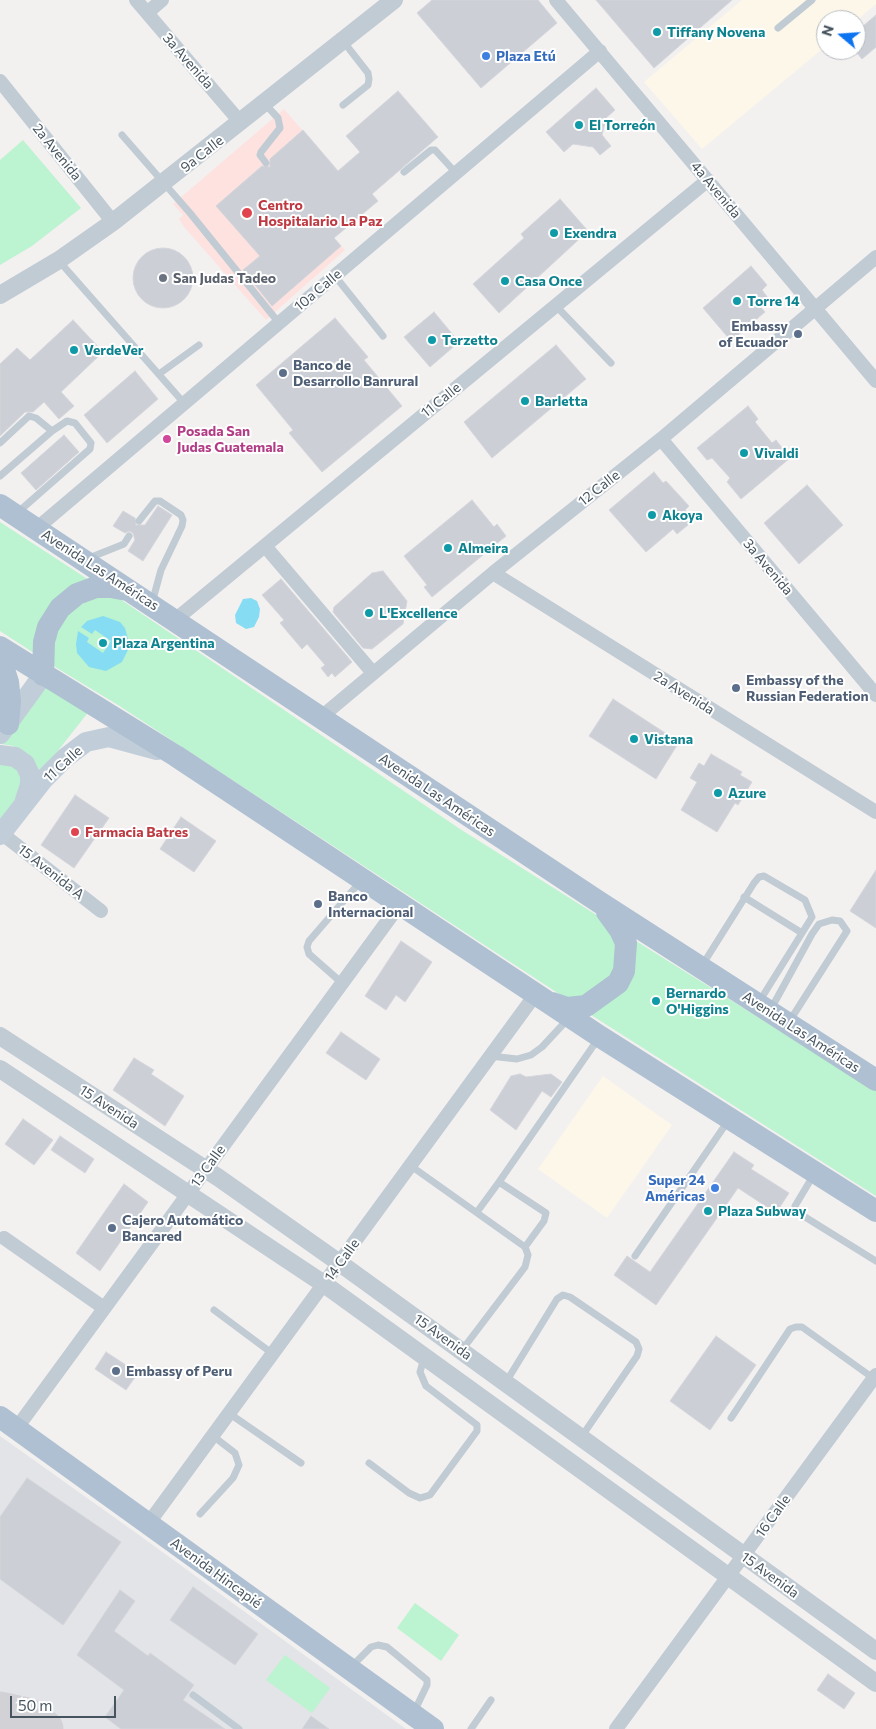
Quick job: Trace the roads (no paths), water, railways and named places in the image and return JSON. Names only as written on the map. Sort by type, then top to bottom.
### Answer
[{"type":"main road","name":"Avenida Las Américas","points":[[7,510],[142,597],[320,718],[599,902],[876,1080]]},
{"type":"main road","points":[[4,729],[43,675],[48,626],[60,608],[77,594],[96,588],[111,587],[142,597]]},
{"type":"main road","points":[[0,647],[176,756],[599,1036],[876,1212]]},
{"type":"main road","points":[[0,657],[8,682],[10,701],[4,729]]},
{"type":"main road","name":"11 Calle","points":[[0,834],[23,804],[65,758],[86,742],[109,737],[137,743],[176,756]]},
{"type":"main road","points":[[0,755],[15,757],[25,764],[30,775],[30,785],[23,804]]},
{"type":"main road","points":[[541,998],[568,1008],[586,1006],[618,983],[624,971],[626,943],[620,930],[599,902]]},
{"type":"main road","name":"Avenida Hincapié","points":[[8,1423],[433,1729]]},
{"type":"street","name":"3a Avenida","points":[[136,0],[241,123]]},
{"type":"street","points":[[147,13],[162,0]]},
{"type":"street","name":"9a Calle","points":[[0,294],[59,260],[113,222],[241,123],[394,0]]},
{"type":"street","name":"4a Avenida","points":[[556,0],[876,381]]},
{"type":"street","name":"10a Calle","points":[[36,529],[600,52]]},
{"type":"street","name":"2a Avenida","points":[[0,81],[113,222]]},
{"type":"street","name":"11 Calle","points":[[175,620],[708,180]]},
{"type":"street","name":"12 Calle","points":[[320,718],[493,572],[661,439],[876,257]]},
{"type":"street","name":"3a Avenida","points":[[661,439],[876,695]]},
{"type":"street","points":[[265,546],[373,673]]},
{"type":"street","name":"2a Avenida","points":[[493,572],[876,812]]},
{"type":"street","name":"15 Avenida A","points":[[0,834],[101,911]]},
{"type":"street","name":"13 Calle","points":[[8,1423],[104,1308],[400,904]]},
{"type":"street","name":"14 Calle","points":[[148,1524],[490,1056],[541,998]]},
{"type":"street","name":"15 Avenida","points":[[0,1036],[205,1170],[339,1263],[462,1350],[876,1651]]},
{"type":"street","name":"15 Avenida","points":[[0,1069],[324,1284],[726,1577],[876,1683]]},
{"type":"street","points":[[4,1238],[104,1308]]},
{"type":"street","name":"16 Calle","points":[[616,1729],[875,1377]]},
{"type":"lane","points":[[778,28],[812,0]]},
{"type":"lane","points":[[343,41],[368,73],[369,79],[368,85],[343,105]]},
{"type":"lane","points":[[264,104],[279,120],[280,128],[261,152],[260,155],[266,163]]},
{"type":"lane","points":[[122,135],[279,323]]},
{"type":"lane","points":[[404,172],[431,150],[435,150],[456,173]]},
{"type":"lane","points":[[59,260],[184,403]]},
{"type":"lane","points":[[335,276],[384,336]]},
{"type":"lane","points":[[556,306],[611,363]]},
{"type":"lane","points":[[159,374],[199,345]]},
{"type":"lane","points":[[0,443],[29,416],[36,418],[52,431]]},
{"type":"lane","points":[[0,476],[52,431],[67,421],[74,423],[91,443],[90,449],[7,510]]},
{"type":"lane","points":[[139,521],[155,501],[160,501],[182,515],[183,520],[162,570],[142,597]]},
{"type":"lane","points":[[85,560],[124,544],[129,536]]},
{"type":"lane","points":[[700,968],[756,880],[764,876],[805,900],[812,917],[802,933],[771,1014]]},
{"type":"lane","points":[[342,983],[309,954],[307,947],[309,941],[362,879]]},
{"type":"lane","points":[[744,897],[802,933]]},
{"type":"lane","points":[[840,921],[847,931],[771,1014],[816,929],[825,922],[840,921]]},
{"type":"lane","points":[[490,1056],[516,1059],[531,1055],[542,1047],[570,1017]]},
{"type":"lane","points":[[477,1212],[599,1036]]},
{"type":"lane","points":[[635,1256],[730,1119]]},
{"type":"lane","points":[[410,1166],[525,1247],[528,1255],[525,1267],[462,1350]]},
{"type":"lane","points":[[815,1173],[795,1206],[796,1212],[876,1261]]},
{"type":"lane","points":[[499,1182],[546,1213],[544,1221],[525,1247]]},
{"type":"lane","points":[[505,1382],[557,1299],[563,1295],[570,1297],[636,1342],[639,1349],[637,1356],[582,1437]]},
{"type":"lane","points":[[214,1310],[273,1354]]},
{"type":"lane","points":[[731,1418],[790,1329],[796,1326],[802,1327],[875,1377]]},
{"type":"lane","points":[[369,1463],[409,1494],[420,1498],[430,1495],[477,1431],[478,1425],[426,1386],[420,1372],[424,1358]]},
{"type":"lane","points":[[230,1414],[301,1463]]},
{"type":"lane","points":[[200,1514],[233,1478],[239,1465],[235,1453],[213,1436]]},
{"type":"lane","points":[[349,1669],[371,1646],[387,1647],[427,1680],[427,1685],[413,1715]]},
{"type":"lane","points":[[194,1695],[239,1729]]},
{"type":"lane","points":[[471,1729],[491,1700]]},
{"type":"water","points":[[251,598],[257,601],[260,609],[259,617],[254,627],[246,629],[236,623],[235,615],[243,599]]},
{"type":"water","points":[[103,616],[120,622],[125,628],[130,646],[122,662],[106,671],[89,667],[77,653],[76,644],[78,631],[89,638],[87,642],[103,653],[111,641],[95,630],[92,634],[81,627],[87,621]]},
{"type":"place","name":"Tiffany Novena","points":[[657,32]]},
{"type":"place","name":"Plaza Etú","points":[[486,56]]},
{"type":"place","name":"El Torreón","points":[[579,125]]},
{"type":"place","name":"Centro Hospitalario La Paz","points":[[247,213]]},
{"type":"place","name":"Exendra","points":[[554,233]]},
{"type":"place","name":"San Judas Tadeo","points":[[163,278]]},
{"type":"place","name":"Casa Once","points":[[505,281]]},
{"type":"place","name":"Torre 14","points":[[737,301]]},
{"type":"place","name":"Embassy of Ecuador","points":[[798,334]]},
{"type":"place","name":"Terzetto","points":[[432,340]]},
{"type":"place","name":"VerdeVer","points":[[74,350]]},
{"type":"place","name":"Banco de Desarrollo Banrural","points":[[283,373]]},
{"type":"place","name":"Barletta","points":[[525,401]]},
{"type":"place","name":"Posada San Judas Guatemala","points":[[167,439]]},
{"type":"place","name":"Vivaldi","points":[[744,453]]},
{"type":"place","name":"Akoya","points":[[652,515]]},
{"type":"place","name":"Almeira","points":[[448,548]]},
{"type":"place","name":"L'Excellence","points":[[369,613]]},
{"type":"place","name":"Plaza Argentina","points":[[103,643]]},
{"type":"place","name":"Embassy of the Russian Federation","points":[[736,688]]},
{"type":"place","name":"Vistana","points":[[634,739]]},
{"type":"place","name":"Azure","points":[[718,793]]},
{"type":"place","name":"Farmacia Batres","points":[[75,832]]},
{"type":"place","name":"Banco Internacional","points":[[318,904]]},
{"type":"place","name":"Bernardo O'Higgins","points":[[656,1001]]},
{"type":"place","name":"Super 24 Américas","points":[[715,1188]]},
{"type":"place","name":"Plaza Subway","points":[[708,1211]]},
{"type":"place","name":"Cajero Automático Bancared","points":[[112,1228]]},
{"type":"place","name":"Embassy of Peru","points":[[116,1371]]}]
